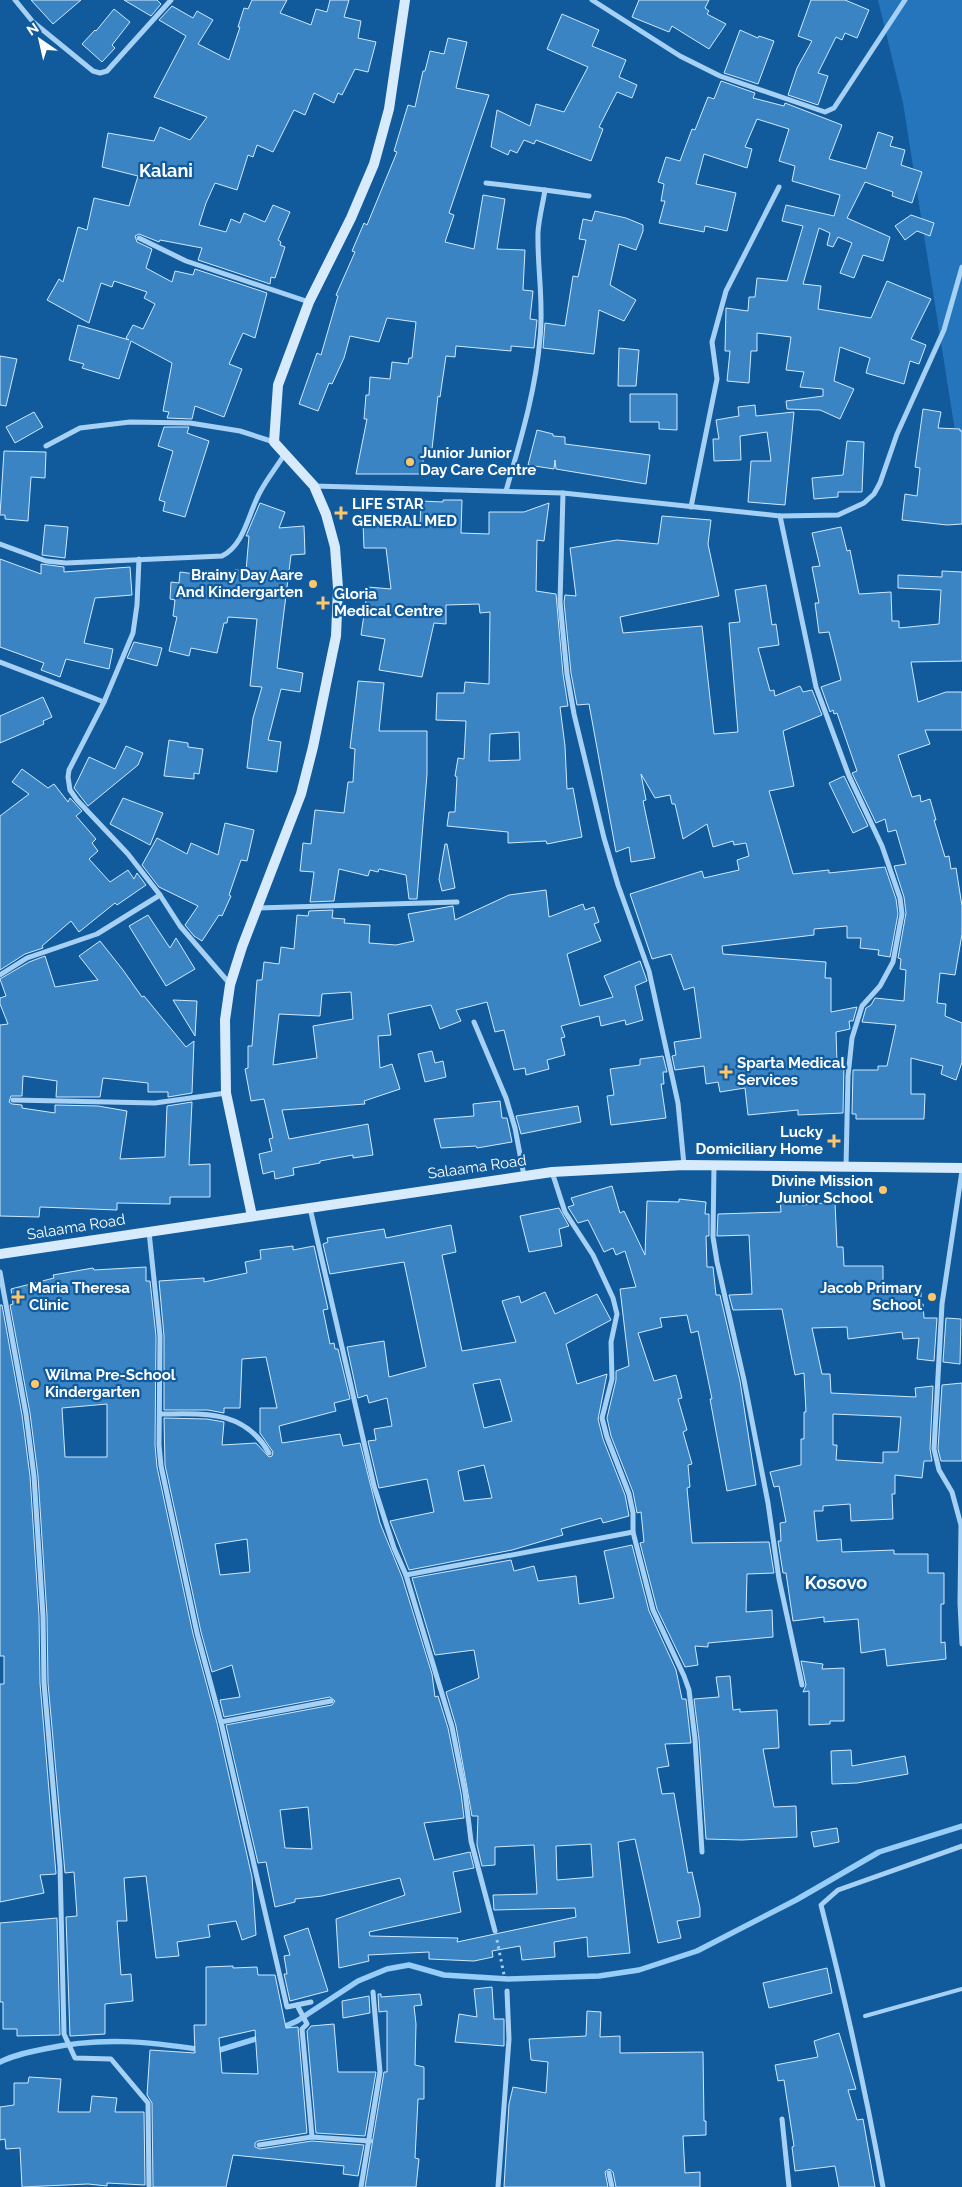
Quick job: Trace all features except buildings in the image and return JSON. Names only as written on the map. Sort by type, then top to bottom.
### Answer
[{"type":"street","points":[[15,0],[33,22],[93,71],[100,73],[107,71],[171,0]]},
{"type":"street","points":[[274,442],[278,385],[309,302],[351,218],[374,164],[389,109],[405,0]]},
{"type":"street","points":[[592,0],[680,56],[720,76],[825,112],[834,108],[905,0]]},
{"type":"street","points":[[600,6],[603,0]]},
{"type":"street","points":[[486,183],[589,196]]},
{"type":"street","points":[[691,507],[717,379],[712,342],[726,291],[779,187]]},
{"type":"street","points":[[506,491],[520,443],[540,340],[542,308],[538,230],[545,190]]},
{"type":"street","points":[[139,238],[186,261],[309,302]]},
{"type":"street","points":[[314,486],[563,493],[780,516],[838,515],[859,506],[874,494],[912,398],[944,330],[962,267]]},
{"type":"street","points":[[46,446],[80,428],[130,422],[190,423],[240,431],[274,442],[314,486],[326,514],[335,547],[338,588],[336,636],[313,747],[301,794],[257,908],[230,985],[225,1020],[226,1093],[252,1216]]},
{"type":"street","points":[[0,544],[46,561],[57,562],[222,556],[229,552],[238,542],[259,494],[284,455]]},
{"type":"street","points":[[563,493],[560,602],[567,674],[574,714],[607,848],[649,971],[678,1103],[684,1165]]},
{"type":"street","points":[[780,516],[816,687],[849,776],[882,846],[900,898],[902,914],[893,962],[880,986],[862,1006],[852,1038],[848,1076],[846,1166]]},
{"type":"street","points":[[139,559],[137,605],[133,633],[104,702],[69,770],[70,790],[77,800],[128,854],[160,895],[180,926],[230,985]]},
{"type":"street","points":[[0,662],[104,702]]},
{"type":"street","points":[[0,975],[27,958],[97,934],[160,895]]},
{"type":"street","points":[[257,908],[457,902]]},
{"type":"street","points":[[474,1022],[506,1098],[515,1128],[524,1176]]},
{"type":"street","points":[[13,1100],[155,1103],[226,1093]]},
{"type":"street","name":"Salaama Road","points":[[0,1254],[552,1172],[684,1165],[846,1166],[962,1170]]},
{"type":"street","points":[[714,1165],[713,1237],[717,1262],[744,1380],[768,1503],[778,1579],[802,1685]]},
{"type":"street","points":[[962,1170],[942,1304],[934,1449],[939,1470],[952,1492],[961,1525],[962,1644]]},
{"type":"street","points":[[552,1172],[565,1212],[594,1255],[613,1298],[617,1314],[611,1342],[612,1379],[602,1418],[607,1437],[629,1494],[633,1532],[653,1610],[684,1676],[688,1690],[695,1739],[702,1852]]},
{"type":"street","points":[[310,1207],[374,1486],[394,1548],[406,1575],[454,1735],[464,1783],[471,1841],[495,1931]]},
{"type":"street","points":[[149,1231],[160,1336],[159,1445],[161,1466],[197,1633],[221,1722],[287,2007],[311,2002]]},
{"type":"street","points":[[0,1272],[26,1414],[34,1476],[43,1616],[44,1683],[60,1866],[65,2038],[75,2058],[111,2060],[148,2103],[149,2187]]},
{"type":"street","points":[[160,1414],[223,1416],[250,1431],[263,1444],[269,1454]]},
{"type":"street","points":[[406,1575],[633,1532]]},
{"type":"street","points":[[221,1722],[331,1701]]},
{"type":"street","points":[[883,2187],[871,2116],[848,2012],[821,1905],[838,1890],[962,1846]]},
{"type":"street","points":[[498,2187],[509,2039],[507,1991]]},
{"type":"street","points":[[361,2187],[380,2072],[373,1992]]},
{"type":"street","points":[[297,2005],[307,2024],[302,2029],[312,2137]]},
{"type":"street","points":[[782,2119],[789,2187]]},
{"type":"street","points":[[259,2145],[312,2137],[370,2141]]},
{"type":"street","points":[[609,2172],[612,2187]]},
{"type":"lane","points":[[865,2016],[962,1989]]},
{"type":"path","points":[[495,1931],[506,1982]]},
{"type":"shaded area","points":[[878,0],[962,0],[962,475],[903,103]]},
{"type":"waterway","points":[[279,2029],[297,2021],[358,1981],[387,1969],[409,1965],[444,1975],[508,1979],[599,1976],[639,1970],[697,1951],[796,1900],[879,1852],[962,1826]]},
{"type":"waterway","points":[[213,2052],[262,2037]]},
{"type":"waterway","points":[[0,2062],[33,2051],[84,2043],[162,2044],[202,2050]]},
{"type":"place","name":"Junior Junior Day Care Centre","points":[[410,462]]},
{"type":"place","name":"LIFE STAR GENERAL MED","points":[[341,513]]},
{"type":"place","name":"Brainy Day Aare And Kindergarten","points":[[313,584]]},
{"type":"place","name":"Gloria Medical Centre","points":[[323,603]]},
{"type":"place","name":"Sparta Medical Services","points":[[726,1072]]},
{"type":"place","name":"Lucky Domiciliary Home","points":[[834,1141]]},
{"type":"place","name":"Divine Mission Junior School","points":[[883,1190]]},
{"type":"place","name":"Maria Theresa Clinic","points":[[18,1297]]},
{"type":"place","name":"Jacob Primary School","points":[[932,1297]]},
{"type":"place","name":"Wilma Pre-School Kindergarten","points":[[35,1384]]},
{"type":"district","name":"Kalani","points":[[166,171]]},
{"type":"district","name":"Kosovo","points":[[836,1583]]}]
